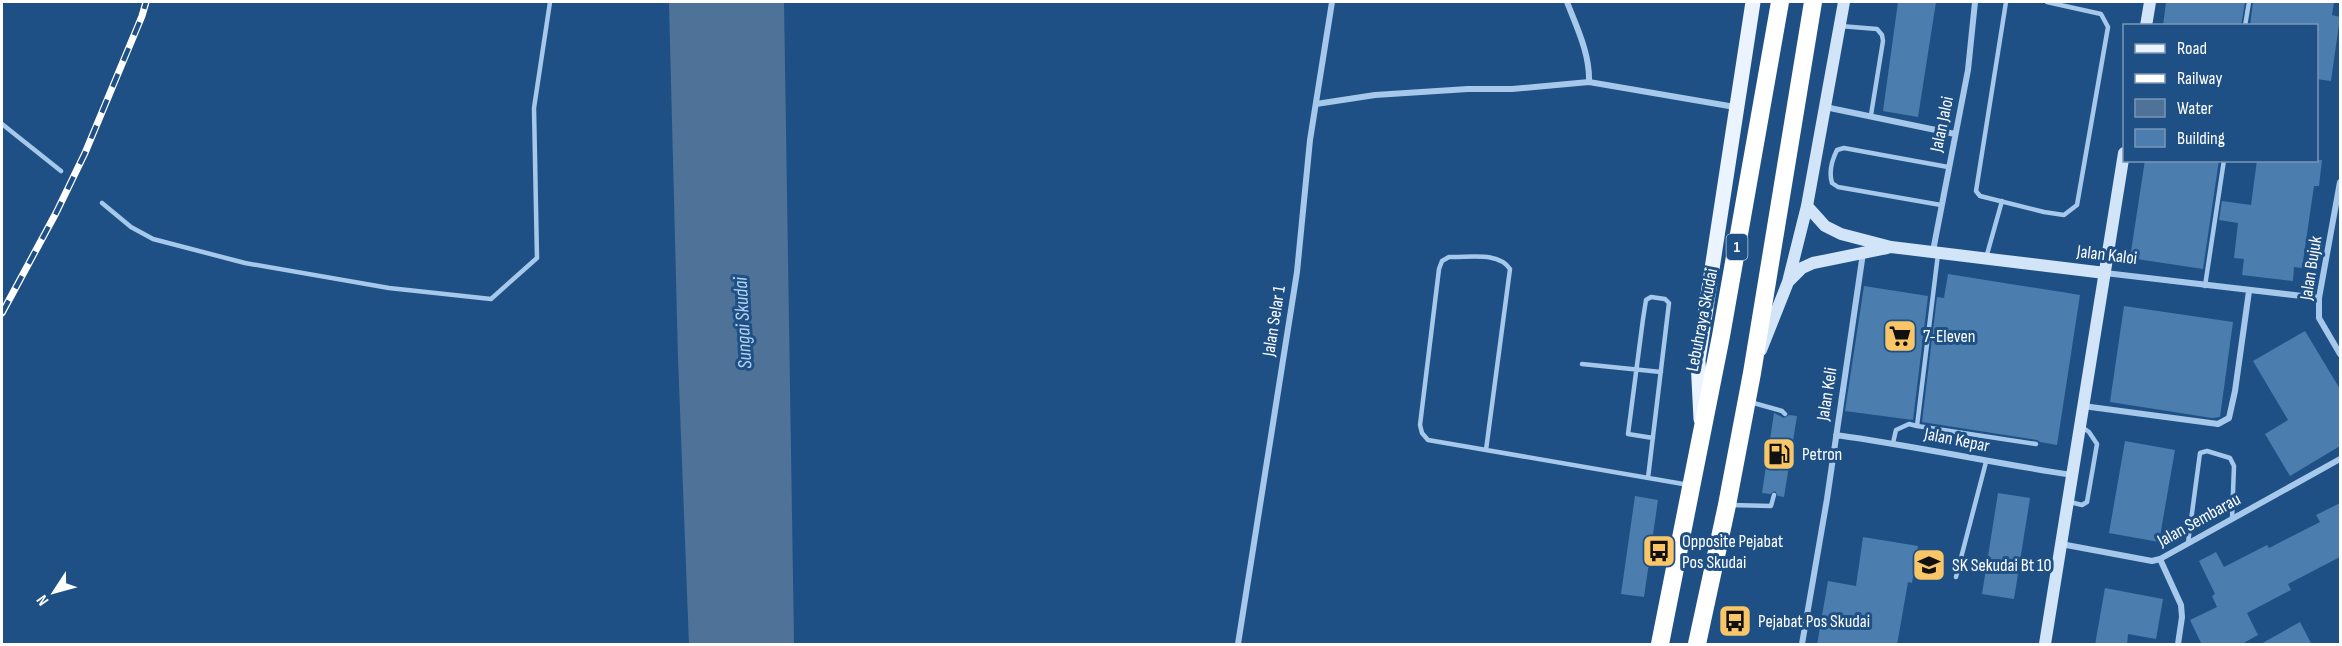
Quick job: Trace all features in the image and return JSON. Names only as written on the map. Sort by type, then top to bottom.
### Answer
[{"type":"highway","name":"Lebuhraya Skudai","points":[[1660,645],[1701,436],[1780,2]]},
{"type":"highway","name":"1","points":[[1697,645],[1747,401],[1813,2]]},
{"type":"main road","points":[[1701,436],[1698,360],[1753,2]]},
{"type":"street","name":"Jalan Selar 1","points":[[1238,645],[1297,272],[1308,163],[1332,2]]},
{"type":"street","points":[[1567,2],[1586,54],[1589,82]]},
{"type":"street","points":[[1752,373],[1788,282],[1807,206],[1844,2]]},
{"type":"street","name":"Jalan Jaloi","points":[[1936,251],[1941,205],[1968,70],[1975,2]]},
{"type":"street","points":[[2146,24],[2150,2]]},
{"type":"street","points":[[1316,104],[1408,92],[1512,89],[1589,82],[1738,108]]},
{"type":"street","points":[[1824,107],[1955,134]]},
{"type":"street","points":[[2045,645],[2123,159]]},
{"type":"street","name":"Jalan Bujuk","points":[[2340,182],[2338,208],[2319,298],[2319,318],[2340,354]]},
{"type":"street","name":"Jalan Kaloi","points":[[1807,206],[1825,226],[1841,234],[1891,247],[2319,298]]},
{"type":"street","name":"Jalan Kaloi","points":[[1788,282],[1802,268],[1813,263],[1891,247]]},
{"type":"street","name":"Jalan Keli","points":[[1802,645],[1863,254]]},
{"type":"street","points":[[2083,406],[2218,424],[2229,417],[2235,391],[2249,291]]},
{"type":"street","name":"Jalan Kepar","points":[[1836,435],[2072,475]]},
{"type":"street","name":"Jalan Sembarau","points":[[2061,544],[2152,561],[2160,559],[2340,459]]},
{"type":"street","points":[[2160,559],[2181,604],[2182,617],[2178,645]]},
{"type":"lane","points":[[102,203],[131,227],[153,239],[208,254],[245,263],[389,288],[491,299],[537,258],[534,108],[550,2]]},
{"type":"lane","points":[[2006,2],[1976,191],[1980,196],[2064,215],[2077,205],[2108,27],[2101,14],[2047,2]]},
{"type":"lane","points":[[2245,24],[2249,2]]},
{"type":"lane","points":[[1840,26],[1877,29],[1882,35],[1883,41],[1871,115]]},
{"type":"lane","points":[[2,124],[62,171]]},
{"type":"lane","points":[[1941,205],[1838,187],[1832,183],[1830,177],[1837,150],[1844,148],[1948,167]]},
{"type":"lane","points":[[2205,286],[2224,162]]},
{"type":"lane","points":[[1986,258],[2002,201]]},
{"type":"lane","points":[[1917,426],[1936,251]]},
{"type":"lane","points":[[1486,450],[1510,269],[1505,262],[1496,258],[1449,257],[1442,261],[1439,269],[1420,425],[1422,433],[1428,440],[1648,478],[1691,485]]},
{"type":"lane","points":[[1648,478],[1653,438],[1661,372],[1669,303],[1665,299],[1651,297],[1646,300],[1628,434],[1653,438]]},
{"type":"lane","points":[[1582,363],[1661,372]]},
{"type":"lane","points":[[1747,401],[1782,411],[1785,414]]},
{"type":"lane","points":[[1893,443],[1896,430],[1909,424],[2036,444]]},
{"type":"lane","points":[[2068,501],[2082,505],[2087,502],[2097,444],[2089,432],[2080,426]]},
{"type":"lane","points":[[2188,543],[2200,453],[2207,451],[2230,458],[2234,466],[2232,519]]},
{"type":"lane","points":[[1956,577],[1986,462]]},
{"type":"lane","points":[[1727,505],[1767,507],[1771,506],[1774,495]]},
{"type":"water","name":"Sungai Skudai","points":[[685,2],[768,2],[778,644],[705,644],[694,357]]},
{"type":"building","points":[[1898,2],[1936,2],[1918,117],[1883,111]]},
{"type":"building","points":[[2166,2],[2245,2],[2241,24],[2163,24]]},
{"type":"building","points":[[2253,2],[2334,2],[2332,15],[2340,17],[2331,81],[2318,79],[2318,24],[2250,24]]},
{"type":"building","points":[[2322,160],[2319,186],[2314,186],[2302,268],[2294,267],[2293,281],[2242,275],[2244,259],[2234,258],[2238,223],[2219,220],[2222,201],[2251,205],[2257,162],[2318,162]]},
{"type":"building","points":[[2145,162],[2219,162],[2203,269],[2130,258]]},
{"type":"building","points":[[1948,274],[2080,295],[2057,445],[1922,422],[1937,297],[1944,298]]},
{"type":"building","points":[[1864,286],[1928,296],[1913,420],[1845,411]]},
{"type":"building","points":[[2124,306],[2233,322],[2220,417],[2212,418],[2110,402]]},
{"type":"building","points":[[2305,331],[2340,389],[2340,446],[2290,476],[2265,434],[2288,420],[2253,361]]},
{"type":"building","name":"Petron","points":[[1774,413],[1784,418],[1789,415],[1797,416],[1784,497],[1778,496],[1775,491],[1770,494],[1762,493]]},
{"type":"building","points":[[2125,441],[2175,450],[2159,542],[2109,533]]},
{"type":"building","points":[[1998,493],[2030,498],[2014,599],[1982,594]]},
{"type":"building","points":[[1635,496],[1658,500],[1644,597],[1621,594]]},
{"type":"building","points":[[2340,503],[2340,557],[2288,584],[2291,590],[2247,613],[2258,635],[2240,645],[2202,645],[2190,620],[2217,607],[2212,596],[2215,594],[2199,561],[2216,552],[2224,567],[2267,545],[2269,548],[2320,522],[2316,515]]},
{"type":"building","points":[[1863,537],[1918,546],[1912,583],[1908,582],[1897,645],[1817,645],[1828,581],[1856,586]]},
{"type":"building","points":[[2105,588],[2163,599],[2156,639],[2128,634],[2127,645],[2095,645]]},
{"type":"building","points":[[2300,622],[2312,645],[2259,645]]},
{"type":"waterway","points":[[685,2],[694,357],[705,644]]},
{"type":"waterway","points":[[768,2],[778,644]]},
{"type":"railway","points":[[2,313],[56,213],[85,153],[146,2]]},
{"type":"place","name":"7-Eleven","points":[[1900,336]]},
{"type":"place","name":"Petron","points":[[1779,454]]},
{"type":"place","name":"Opposite Pejabat Pos Skudai","points":[[1659,551]]},
{"type":"place","name":"SK Sekudai Bt 10","points":[[1929,565]]},
{"type":"place","name":"Pejabat Pos Skudai","points":[[1735,621]]}]
